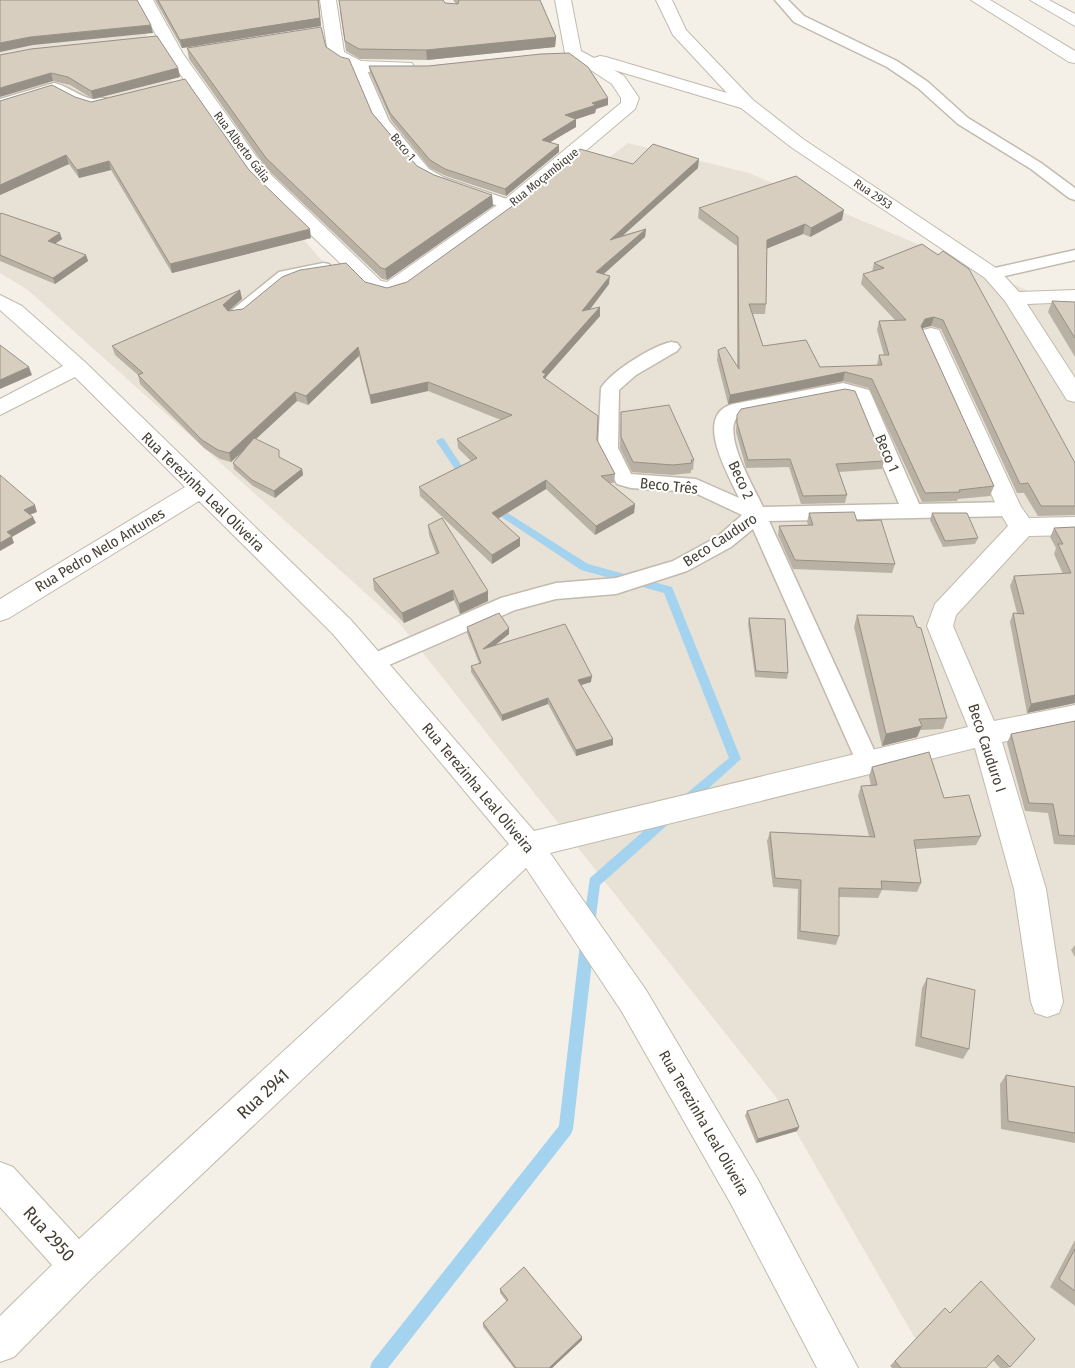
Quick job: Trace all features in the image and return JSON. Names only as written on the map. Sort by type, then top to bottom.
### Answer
[{"type":"street","name":"Rua Alberto Gália","points":[[145,0],[158,38],[180,54],[194,79],[259,174],[374,285],[388,289]]},
{"type":"street","points":[[328,0],[328,31],[336,54],[344,62],[358,66],[427,67]]},
{"type":"street","points":[[562,0],[564,53],[747,104]]},
{"type":"street","name":"Rua 2953","points":[[664,0],[680,32],[747,104],[797,143],[992,274],[1013,298],[1075,395]]},
{"type":"street","points":[[979,0],[1075,57]]},
{"type":"street","points":[[1038,0],[1075,21]]},
{"type":"street","name":"Rua Moçambique","points":[[388,289],[400,285],[510,205],[629,105],[630,98],[618,80],[564,53]]},
{"type":"street","points":[[1013,298],[1075,296]]},
{"type":"street","name":"Rua Terezinha Leal Oliveira","points":[[0,301],[15,310],[76,367],[342,627],[491,800],[528,846],[634,1001],[744,1191],[838,1368]]},
{"type":"street","points":[[931,335],[1016,518]]},
{"type":"street","points":[[0,408],[76,367]]},
{"type":"street","name":"Rua Pedro Nelo Antunes","points":[[0,611],[200,489]]},
{"type":"street","name":"Beco Cauduro","points":[[1016,518],[1075,526]]},
{"type":"street","name":"Beco Cauduro I","points":[[1016,518],[944,611],[940,619],[940,626],[985,734],[1030,889],[1037,925],[1047,1002]]},
{"type":"street","points":[[528,846],[985,734],[1075,716]]},
{"type":"street","name":"Rua 2941","points":[[0,1343],[78,1266],[528,846]]},
{"type":"street","name":"Rua 2950","points":[[0,1180],[78,1266]]},
{"type":"lane","points":[[781,0],[800,18],[892,64],[923,85],[963,121],[1036,166],[1075,195]]},
{"type":"lane","name":"Beco 1","points":[[358,66],[382,122],[424,172],[440,181],[510,205]]},
{"type":"lane","points":[[175,84],[194,79]]},
{"type":"lane","points":[[0,104],[54,87],[60,88],[85,104],[93,105],[120,98]]},
{"type":"lane","points":[[992,274],[1075,254]]},
{"type":"lane","points":[[236,314],[276,281],[292,272],[353,264]]},
{"type":"lane","name":"Beco Três","points":[[671,347],[630,371],[610,388],[608,448],[624,478],[631,482],[696,486],[757,514]]},
{"type":"lane","name":"Beco 2","points":[[862,394],[843,389],[733,410],[724,417],[721,424],[726,445],[868,763]]},
{"type":"lane","name":"Beco 1","points":[[862,394],[912,512]]},
{"type":"lane","points":[[609,415],[629,412]]},
{"type":"lane","name":"Beco Cauduro","points":[[373,663],[509,604],[556,591],[616,586],[680,566],[724,542],[757,514],[912,512],[1016,518]]},
{"type":"shaded area","points":[[0,0],[127,0],[184,103],[358,302],[410,309],[628,143],[749,173],[1060,304],[1075,304],[1075,1368],[932,1368],[776,1097],[400,624],[28,290],[0,273]]},
{"type":"building","points":[[0,0],[137,0],[151,25],[30,37],[0,43]]},
{"type":"building","points":[[158,0],[318,0],[320,18],[180,40]]},
{"type":"building","points":[[339,0],[443,0],[445,3],[458,4],[459,0],[540,0],[556,37],[426,50],[359,49],[345,41]]},
{"type":"building","points":[[321,27],[326,47],[341,57],[349,59],[372,113],[417,166],[434,175],[492,195],[385,269],[381,268],[266,158],[187,48]]},
{"type":"building","points":[[157,36],[178,68],[91,91],[68,77],[51,73],[0,88],[0,55],[31,49]]},
{"type":"building","points":[[569,53],[588,67],[608,98],[592,103],[596,105],[565,115],[576,119],[542,140],[559,145],[505,189],[445,169],[430,160],[390,113],[369,66],[428,66],[541,54]]},
{"type":"building","points":[[185,79],[249,170],[310,229],[170,264],[109,161],[77,170],[66,155],[0,185],[0,101],[52,85],[75,97],[91,102]]},
{"type":"building","points":[[653,144],[699,159],[610,240],[646,229],[596,272],[610,276],[582,311],[600,307],[542,372],[546,374],[543,377],[598,416],[597,440],[615,474],[601,476],[635,504],[596,526],[546,480],[492,513],[520,538],[492,555],[419,487],[477,458],[457,439],[512,415],[428,382],[370,395],[358,347],[306,396],[295,392],[229,453],[218,450],[202,440],[138,375],[143,373],[112,346],[240,290],[223,305],[228,311],[243,309],[282,277],[300,270],[346,263],[365,282],[387,288],[407,282],[518,202],[580,149],[633,164]]},
{"type":"building","points":[[796,176],[844,210],[811,228],[805,224],[767,240],[766,304],[749,304],[763,346],[806,340],[820,367],[882,365],[879,355],[889,355],[879,321],[906,320],[863,274],[884,268],[874,263],[922,244],[938,255],[943,251],[969,269],[1075,463],[1075,506],[1041,506],[1028,483],[1020,484],[943,320],[934,317],[925,319],[921,326],[994,486],[959,490],[960,492],[925,493],[872,379],[845,372],[730,395],[718,350],[725,347],[739,369],[738,237],[699,208]]},
{"type":"building","points":[[1,213],[60,233],[48,241],[86,255],[53,278],[0,255]]},
{"type":"building","points":[[1052,301],[1075,302],[1075,338]]},
{"type":"building","points":[[0,345],[29,367],[0,380]]},
{"type":"building","points":[[845,389],[855,391],[884,461],[836,464],[847,495],[803,496],[790,459],[748,460],[737,423],[737,415],[741,409]]},
{"type":"building","points":[[669,405],[694,460],[691,460],[692,463],[673,465],[633,462],[621,437],[621,412]]},
{"type":"building","points":[[254,438],[279,450],[279,457],[302,469],[274,491],[252,480],[233,463]]},
{"type":"building","points":[[0,475],[35,505],[24,510],[33,517],[7,532],[12,536],[0,543]]},
{"type":"building","points":[[854,512],[857,521],[881,520],[895,564],[795,560],[779,526],[813,525],[809,513]]},
{"type":"building","points":[[932,513],[967,513],[978,538],[945,541]]},
{"type":"building","points":[[442,518],[488,591],[459,604],[453,590],[402,613],[373,579],[439,553],[428,525]]},
{"type":"building","points":[[1075,527],[1075,695],[1031,704],[1013,613],[1024,614],[1014,576],[1071,573],[1058,544],[1063,544],[1054,528]]},
{"type":"building","points":[[499,613],[509,628],[483,649],[565,624],[592,676],[578,680],[613,739],[576,750],[548,698],[502,715],[471,666],[481,663],[467,627]]},
{"type":"building","points":[[857,615],[913,616],[917,627],[921,628],[947,718],[919,719],[922,726],[886,734]]},
{"type":"building","points":[[749,618],[785,619],[788,673],[756,671]]},
{"type":"building","points":[[1075,721],[1075,836],[1059,835],[1053,804],[1029,803],[1011,734]]},
{"type":"building","points":[[929,752],[944,798],[969,795],[981,836],[914,840],[921,883],[881,881],[882,889],[839,888],[839,936],[800,931],[801,880],[775,878],[770,832],[875,837],[861,786],[877,785],[872,767]]},
{"type":"building","points":[[927,978],[975,990],[969,1049],[921,1037]]},
{"type":"building","points":[[1006,1075],[1075,1087],[1075,1133],[1008,1121]]},
{"type":"building","points":[[788,1099],[799,1127],[758,1139],[747,1111]]},
{"type":"building","points":[[1075,1249],[1075,1291],[1059,1279]]},
{"type":"building","points":[[524,1267],[582,1337],[549,1368],[516,1368],[483,1323],[508,1300],[500,1289]]},
{"type":"building","points":[[981,1281],[1035,1339],[1010,1367],[998,1355],[986,1368],[901,1368],[895,1361],[945,1308],[950,1313]]},
{"type":"waterway","points":[[441,441],[466,479]]},
{"type":"waterway","points":[[492,506],[585,567],[668,590],[735,759],[685,802]]},
{"type":"waterway","points":[[589,925],[594,882],[668,817]]},
{"type":"waterway","points":[[378,1368],[566,1129],[587,944]]}]
